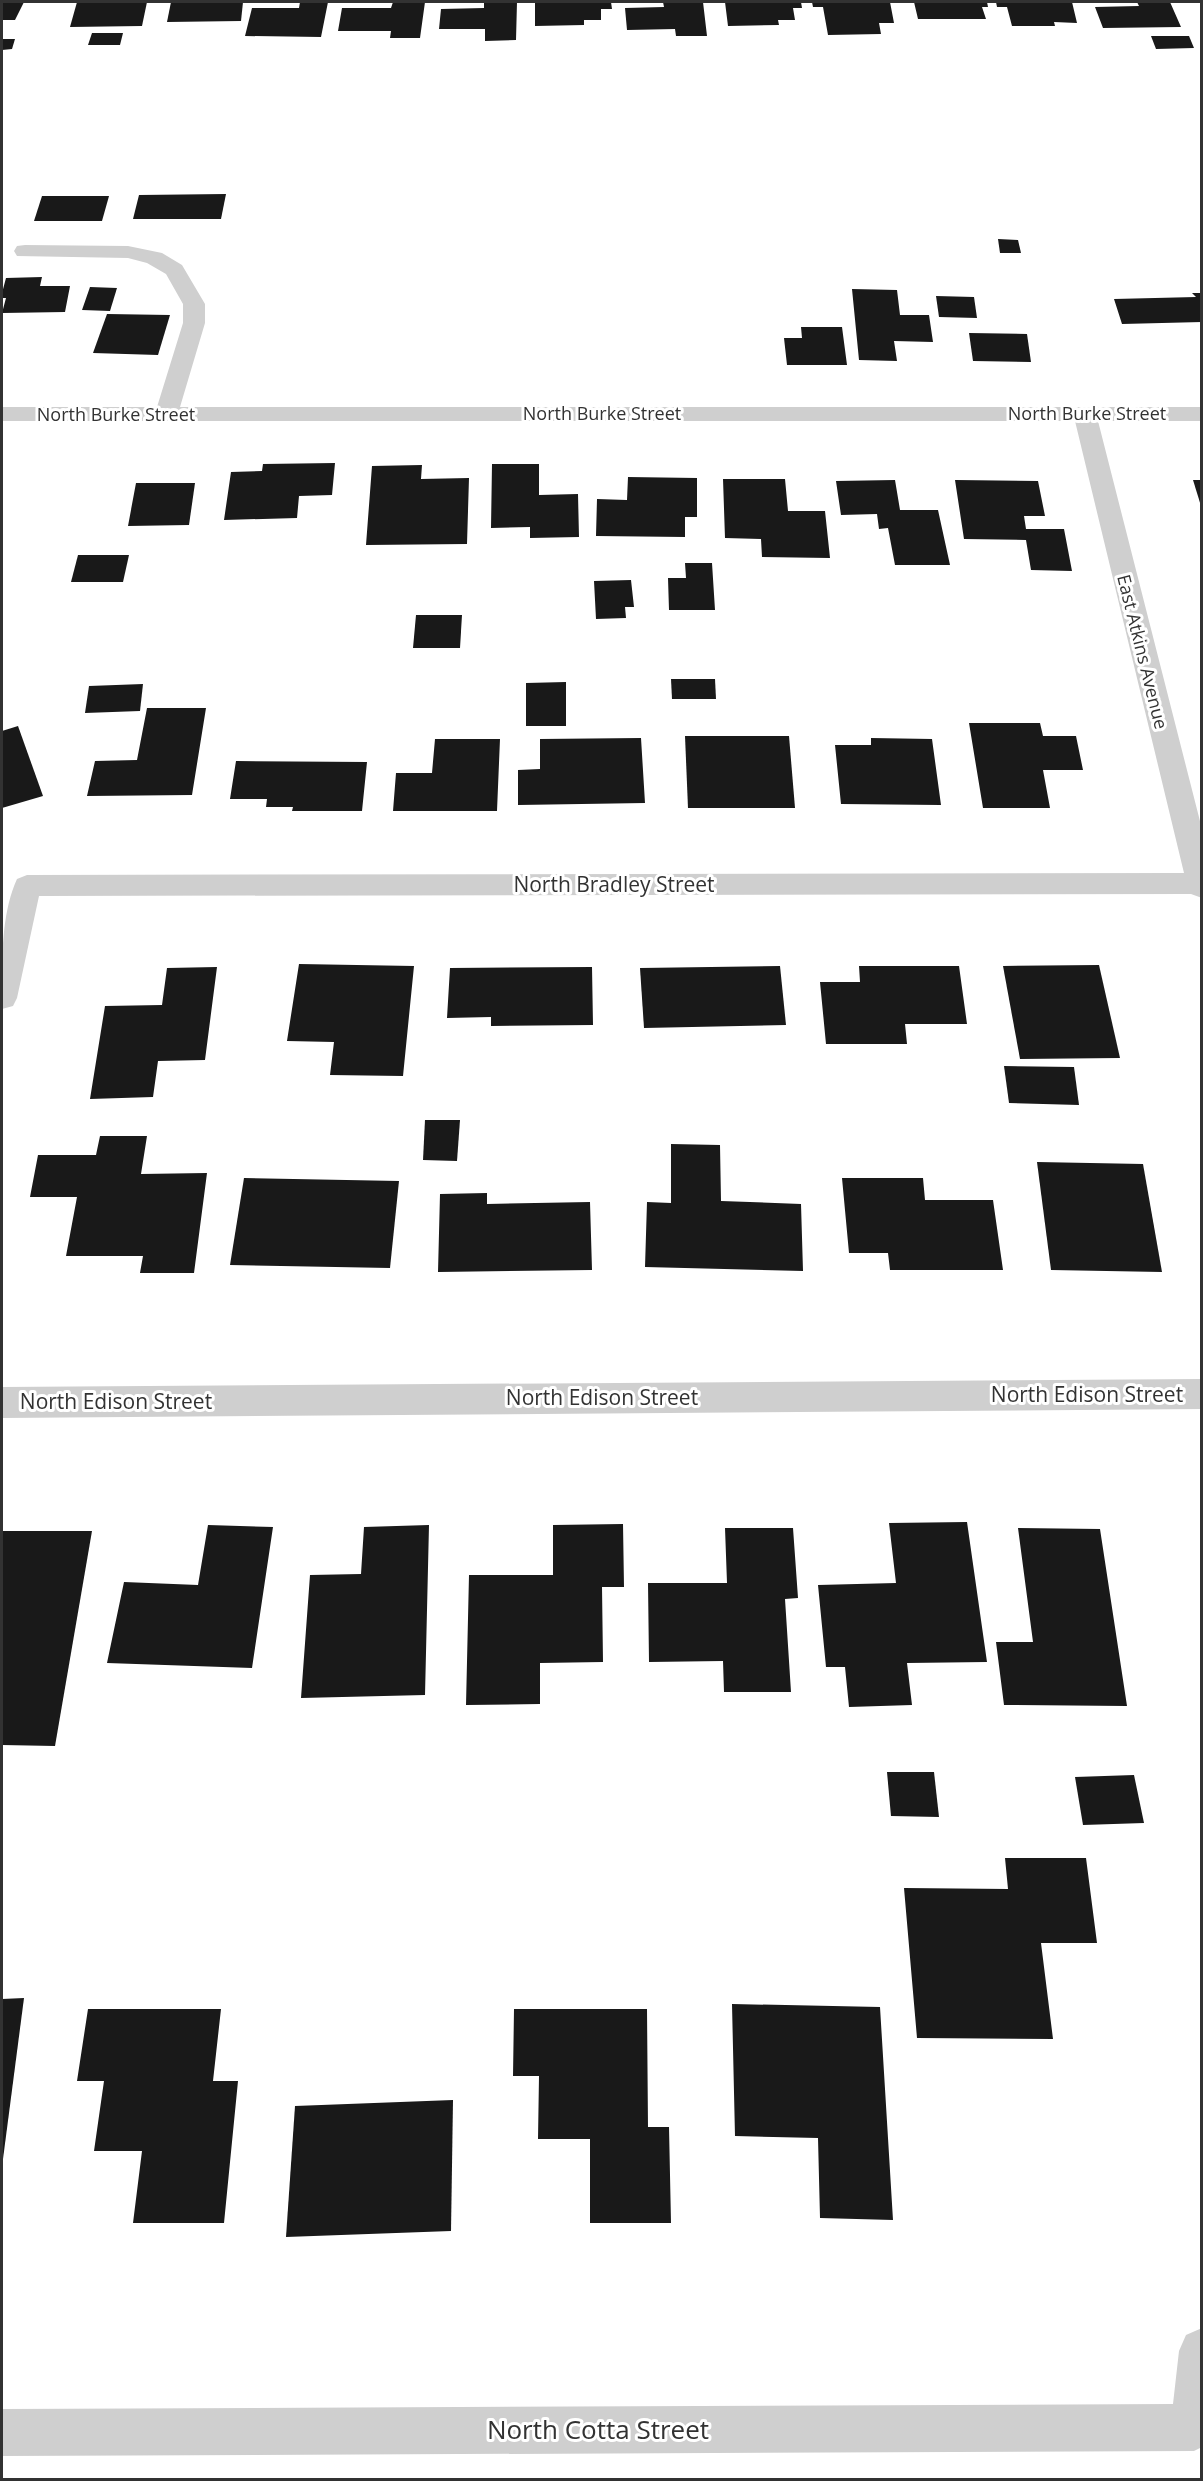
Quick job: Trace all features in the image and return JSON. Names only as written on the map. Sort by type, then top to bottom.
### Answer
[{"type":"street","points":[[25,251],[128,252],[154,258],[174,270],[194,304],[194,323],[166,415]]},
{"type":"street","name":"North Burke Street","points":[[2,414],[1202,414]]},
{"type":"street","name":"East Atkins Avenue","points":[[1084,414],[1201,886]]},
{"type":"street","name":"North Bradley Street","points":[[2,998],[27,886],[1201,886]]},
{"type":"street","name":"North Edison Street","points":[[2,1403],[1202,1394]]},
{"type":"street","name":"North Cotta Street","points":[[2,2433],[1194,2427],[1202,2351]]},
{"type":"building","points":[[2,2],[24,2],[15,20],[2,20]]},
{"type":"building","points":[[77,2],[147,2],[142,26],[70,27]]},
{"type":"building","points":[[171,2],[243,2],[241,21],[167,22]]},
{"type":"building","points":[[300,2],[328,2],[321,37],[245,36],[252,8],[299,8]]},
{"type":"building","points":[[393,2],[425,2],[420,38],[390,38],[391,31],[338,31],[342,8],[391,8]]},
{"type":"building","points":[[484,2],[517,2],[516,40],[485,41],[485,29],[439,29],[441,9],[484,8]]},
{"type":"building","points":[[535,2],[611,2],[612,9],[601,9],[601,20],[584,20],[584,25],[535,26]]},
{"type":"building","points":[[663,2],[703,2],[707,36],[676,36],[675,29],[627,30],[625,8],[664,7]]},
{"type":"building","points":[[725,2],[801,2],[802,8],[793,8],[795,20],[778,20],[779,25],[728,26]]},
{"type":"building","points":[[812,2],[890,2],[894,23],[879,23],[881,34],[828,35],[823,7],[813,7]]},
{"type":"building","points":[[914,2],[987,2],[988,7],[982,7],[986,19],[918,19]]},
{"type":"building","points":[[996,2],[1072,2],[1077,23],[1054,22],[1055,26],[1012,26],[1007,7],[997,7]]},
{"type":"building","points":[[1137,2],[1170,2],[1181,27],[1103,28],[1095,7],[1139,6]]},
{"type":"building","points":[[92,33],[123,33],[120,45],[88,45]]},
{"type":"building","points":[[1151,36],[1189,36],[1194,48],[1156,49]]},
{"type":"building","points":[[2,39],[15,39],[12,49],[2,50]]},
{"type":"building","points":[[226,194],[221,219],[133,219],[139,195]]},
{"type":"building","points":[[42,196],[109,196],[102,221],[34,221]]},
{"type":"building","points":[[998,239],[1018,240],[1021,253],[1000,253]]},
{"type":"building","points":[[42,277],[40,286],[70,286],[65,312],[2,313],[6,298],[2,298],[2,293],[6,278]]},
{"type":"building","points":[[90,287],[117,288],[110,311],[82,310]]},
{"type":"building","points":[[852,289],[897,290],[900,315],[929,315],[933,342],[894,341],[897,361],[859,360]]},
{"type":"building","points":[[1192,293],[1202,293],[1202,322],[1122,324],[1114,299],[1196,297]]},
{"type":"building","points":[[936,296],[974,297],[977,318],[939,317]]},
{"type":"building","points":[[107,314],[170,315],[158,355],[93,353]]},
{"type":"building","points":[[801,327],[842,327],[847,365],[787,365],[784,338],[802,338]]},
{"type":"building","points":[[969,333],[1027,334],[1031,362],[973,361]]},
{"type":"building","points":[[335,463],[332,495],[299,496],[297,518],[224,520],[231,472],[262,471],[263,464]]},
{"type":"building","points":[[492,464],[539,464],[539,495],[578,494],[579,537],[530,538],[530,527],[491,528]]},
{"type":"building","points":[[422,465],[421,479],[469,478],[467,544],[366,545],[372,466]]},
{"type":"building","points":[[628,477],[697,478],[697,517],[685,517],[685,537],[596,536],[597,499],[627,500]]},
{"type":"building","points":[[723,479],[785,479],[788,511],[825,511],[830,558],[762,557],[761,539],[725,538]]},
{"type":"building","points":[[895,480],[900,510],[938,510],[950,565],[895,565],[888,528],[879,529],[877,514],[841,515],[836,481]]},
{"type":"building","points":[[955,480],[1038,481],[1045,516],[1024,516],[1026,529],[1064,529],[1072,571],[1031,570],[1026,540],[964,539]]},
{"type":"building","points":[[1193,480],[1202,480],[1202,506],[1201,506]]},
{"type":"building","points":[[136,483],[195,483],[189,525],[128,526]]},
{"type":"building","points":[[78,555],[129,555],[123,582],[71,582]]},
{"type":"building","points":[[685,563],[712,563],[715,610],[669,610],[668,578],[686,578]]},
{"type":"building","points":[[631,580],[634,607],[625,607],[626,618],[596,619],[594,581]]},
{"type":"building","points":[[416,615],[462,615],[460,648],[413,648]]},
{"type":"building","points":[[671,679],[715,679],[716,699],[672,699]]},
{"type":"building","points":[[566,682],[566,726],[526,726],[526,683]]},
{"type":"building","points":[[143,684],[140,711],[85,713],[89,686]]},
{"type":"building","points":[[147,708],[206,708],[192,795],[87,796],[95,761],[137,760]]},
{"type":"building","points":[[969,723],[1040,723],[1043,736],[1076,736],[1083,770],[1043,770],[1050,808],[983,808]]},
{"type":"building","points":[[18,726],[43,796],[2,808],[2,731]]},
{"type":"building","points":[[685,736],[789,736],[795,808],[688,808]]},
{"type":"building","points":[[641,738],[645,803],[518,805],[518,770],[540,769],[540,739]]},
{"type":"building","points":[[871,738],[932,739],[941,805],[841,804],[835,745],[871,745]]},
{"type":"building","points":[[435,739],[500,739],[497,811],[393,811],[396,773],[432,773]]},
{"type":"building","points":[[236,761],[367,762],[362,811],[292,811],[293,807],[266,807],[267,799],[230,799]]},
{"type":"building","points":[[299,964],[414,966],[403,1076],[330,1075],[334,1042],[287,1041]]},
{"type":"building","points":[[1099,965],[1120,1058],[1020,1059],[1003,966]]},
{"type":"building","points":[[780,966],[786,1025],[644,1028],[640,968]]},
{"type":"building","points":[[859,966],[959,966],[967,1024],[905,1024],[907,1044],[826,1044],[820,982],[860,982]]},
{"type":"building","points":[[217,967],[205,1060],[158,1061],[153,1097],[90,1099],[105,1006],[162,1005],[167,968]]},
{"type":"building","points":[[592,967],[593,1025],[491,1026],[491,1017],[447,1018],[450,968]]},
{"type":"building","points":[[1004,1066],[1074,1067],[1079,1105],[1009,1103]]},
{"type":"building","points":[[425,1120],[460,1120],[457,1161],[423,1160]]},
{"type":"building","points":[[100,1136],[147,1136],[141,1174],[207,1173],[194,1273],[140,1273],[143,1256],[66,1256],[77,1197],[30,1197],[38,1155],[96,1155]]},
{"type":"building","points":[[671,1144],[720,1145],[721,1201],[801,1204],[803,1271],[645,1267],[647,1202],[671,1203]]},
{"type":"building","points":[[1037,1162],[1143,1164],[1162,1272],[1051,1270]]},
{"type":"building","points":[[244,1178],[399,1181],[390,1268],[230,1265]]},
{"type":"building","points":[[842,1178],[923,1178],[925,1200],[993,1200],[1003,1270],[890,1270],[888,1253],[849,1253]]},
{"type":"building","points":[[487,1193],[487,1204],[590,1202],[592,1270],[438,1272],[440,1194]]},
{"type":"building","points":[[967,1522],[987,1662],[907,1663],[912,1705],[849,1707],[845,1667],[826,1667],[818,1585],[896,1583],[889,1523]]},
{"type":"building","points":[[623,1524],[624,1587],[602,1587],[603,1662],[540,1663],[540,1704],[466,1705],[469,1575],[553,1575],[553,1525]]},
{"type":"building","points":[[208,1525],[273,1527],[252,1668],[107,1663],[124,1582],[198,1585]]},
{"type":"building","points":[[429,1525],[425,1695],[301,1698],[310,1575],[361,1574],[364,1527]]},
{"type":"building","points":[[725,1528],[793,1528],[798,1598],[785,1599],[791,1692],[724,1692],[723,1661],[649,1662],[648,1583],[727,1583]]},
{"type":"building","points":[[1018,1528],[1100,1529],[1127,1706],[1004,1705],[996,1642],[1033,1642]]},
{"type":"building","points":[[3,1531],[92,1531],[55,1746],[2,1745]]},
{"type":"building","points":[[887,1772],[934,1772],[939,1817],[891,1816]]},
{"type":"building","points":[[1134,1775],[1144,1823],[1083,1825],[1075,1777]]},
{"type":"building","points":[[1005,1858],[1086,1858],[1097,1943],[1041,1943],[1053,2039],[917,2038],[904,1888],[1008,1889]]},
{"type":"building","points":[[24,1998],[3,2159],[2,2159],[2,1999]]},
{"type":"building","points":[[732,2004],[880,2007],[893,2220],[820,2218],[818,2138],[735,2136]]},
{"type":"building","points":[[88,2009],[221,2009],[213,2081],[238,2081],[224,2223],[133,2223],[142,2151],[94,2151],[104,2081],[77,2081]]},
{"type":"building","points":[[514,2009],[647,2009],[648,2127],[669,2127],[671,2223],[590,2223],[590,2139],[538,2139],[539,2076],[513,2076]]},
{"type":"building","points":[[453,2100],[451,2231],[286,2237],[295,2106]]}]
